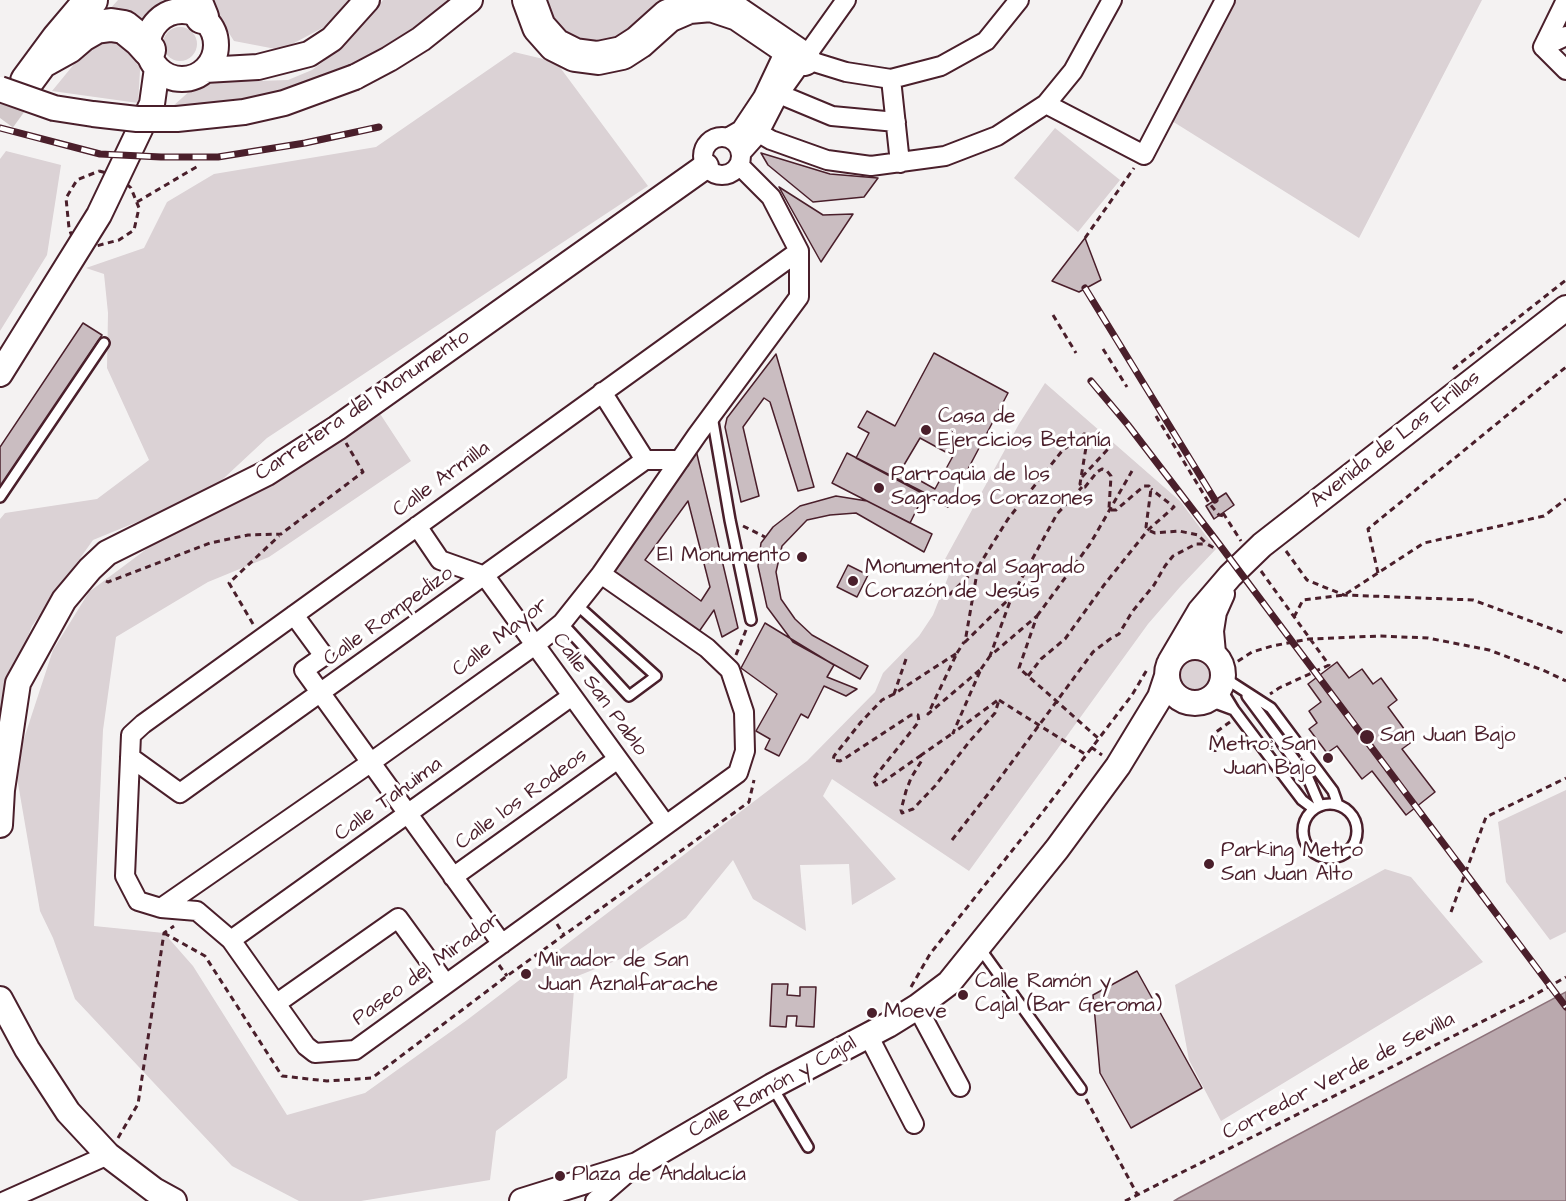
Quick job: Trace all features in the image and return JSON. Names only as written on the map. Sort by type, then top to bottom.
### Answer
[{"type":"highway","points":[[18,77],[65,0]]},
{"type":"highway","points":[[18,77],[91,0]]},
{"type":"highway","points":[[529,0],[539,27],[555,45],[575,55],[598,58],[622,53],[639,42],[668,16],[689,7],[711,5],[738,14],[798,55]]},
{"type":"highway","points":[[18,77],[96,27],[111,25],[124,27],[140,40],[153,59]]},
{"type":"main road","points":[[153,59],[165,75],[176,78],[258,67],[309,54],[332,39],[367,0]]},
{"type":"main road","points":[[18,77],[54,108],[137,119],[177,119],[244,112],[284,103],[355,76],[421,39],[470,0]]},
{"type":"main road","points":[[0,374],[99,215],[152,104],[153,59],[149,37],[155,25],[165,16],[177,11],[190,12],[204,19],[225,49],[258,67]]},
{"type":"main road","points":[[152,104],[212,61],[216,50],[204,19]]},
{"type":"main road","name":"Carretera del Monumento","points":[[0,825],[6,733],[18,683],[64,600],[90,568],[107,553],[267,474],[338,428],[706,166]]},
{"type":"main road","name":"Avenida de Las Erillas","points":[[1162,668],[1200,611],[1251,556],[1566,308]]},
{"type":"main road","name":"Avenida de Las Erillas","points":[[1218,683],[1210,631],[1214,612],[1230,576]]},
{"type":"main road","points":[[1197,647],[1218,683],[1188,702],[1180,698],[1169,685],[1162,668],[1181,650],[1197,647]]},
{"type":"main road","name":"Calle Ramón y Cajal","points":[[1118,766],[1160,697],[1162,668]]},
{"type":"main road","name":"Calle Ramón y Cajal","points":[[637,1166],[771,1086],[868,1035],[911,1001],[950,983],[1057,849],[1118,766],[1161,717],[1218,683]]},
{"type":"main road","points":[[0,999],[27,1049],[68,1112],[108,1155],[154,1190],[174,1201]]},
{"type":"main road","points":[[522,1201],[561,1195],[637,1166]]},
{"type":"street","points":[[799,251],[771,197],[740,159],[737,143],[729,137],[719,136],[710,140],[704,147],[702,157],[711,172],[727,175],[734,171],[740,159],[759,134],[798,55],[830,23],[846,0]]},
{"type":"street","points":[[729,137],[741,130],[763,97],[781,59],[798,55],[846,72],[891,79],[941,66],[986,41],[1019,0]]},
{"type":"street","points":[[759,134],[827,160],[871,166],[945,156],[997,136],[1046,104],[1073,70],[1112,0]]},
{"type":"street","points":[[1046,104],[1144,155],[1225,0]]},
{"type":"street","points":[[1543,47],[1566,0]]},
{"type":"street","points":[[1543,47],[1566,36]]},
{"type":"street","points":[[1543,47],[1566,70]]},
{"type":"street","points":[[891,79],[900,163]]},
{"type":"street","points":[[779,93],[832,116],[896,122]]},
{"type":"street","name":"Calle Armilla","points":[[161,908],[138,902],[125,876],[131,735],[261,638],[799,251]]},
{"type":"street","name":"Calle Mayor","points":[[161,908],[370,763],[535,645],[562,623],[601,574],[712,414],[799,297],[799,251]]},
{"type":"street","points":[[603,392],[645,460],[680,460]]},
{"type":"street","name":"Calle Rompedizo","points":[[130,757],[180,793],[645,460]]},
{"type":"street","points":[[417,526],[440,560],[484,576]]},
{"type":"street","points":[[601,574],[707,648],[730,670]]},
{"type":"street","name":"Calle San Pablo","points":[[484,576],[666,825]]},
{"type":"street","points":[[294,615],[324,656],[304,670],[502,944]]},
{"type":"street","name":"Paseo del Mirador","points":[[197,910],[231,940],[306,1046],[315,1053],[355,1050],[738,773],[745,751],[744,712],[730,670]]},
{"type":"street","name":"Calle Tahuima","points":[[231,940],[572,696]]},
{"type":"street","name":"Calle los Rodeos","points":[[453,877],[618,759]]},
{"type":"street","points":[[161,908],[197,910]]},
{"type":"street","points":[[277,1003],[398,918],[446,984]]},
{"type":"street","points":[[911,1001],[960,1088]]},
{"type":"street","points":[[868,1035],[914,1124]]},
{"type":"street","points":[[5,1201],[108,1155]]},
{"type":"street","points":[[595,1201],[637,1166]]},
{"type":"lane","points":[[0,497],[104,343]]},
{"type":"lane","points":[[712,414],[730,520],[751,620]]},
{"type":"lane","points":[[562,623],[629,696],[656,676],[577,604]]},
{"type":"lane","points":[[1218,683],[1234,710],[1302,800],[1307,817]]},
{"type":"lane","points":[[1218,683],[1234,710]]},
{"type":"lane","points":[[1218,683],[1271,708],[1333,791],[1338,805]]},
{"type":"lane","points":[[1218,683],[1308,778],[1317,808]]},
{"type":"lane","points":[[1302,800],[1317,808]]},
{"type":"lane","points":[[1329,804],[1338,805],[1346,809],[1356,823],[1356,840],[1346,854],[1336,858],[1322,858],[1312,851],[1304,837],[1303,831],[1307,817],[1317,808],[1329,804]]},
{"type":"lane","points":[[979,948],[1081,1089]]},
{"type":"lane","points":[[771,1086],[808,1147]]},
{"type":"path","points":[[1085,238],[1144,155]]},
{"type":"path","points":[[137,202],[198,165]]},
{"type":"path","points":[[1053,315],[1076,352]]},
{"type":"path","points":[[1103,349],[1127,387]]},
{"type":"path","points":[[1378,573],[1368,529],[1566,367]]},
{"type":"path","points":[[1156,416],[1209,504],[1219,515],[1226,517]]},
{"type":"path","points":[[261,638],[229,583],[281,534],[363,472],[338,428]]},
{"type":"path","points":[[949,595],[978,567],[1008,519],[1062,451],[1084,434],[1088,435],[1081,478],[1082,487]]},
{"type":"path","points":[[1081,478],[1108,449]]},
{"type":"path","points":[[953,733],[981,669],[990,656],[1012,596],[1057,514],[1102,469],[1111,476],[1109,508],[1111,510]]},
{"type":"path","points":[[990,656],[1037,616],[1090,544],[1132,471]]},
{"type":"path","points":[[1028,676],[1041,659],[1065,639],[1148,530],[1174,507],[1149,486],[1144,486],[1116,510],[1111,510]]},
{"type":"path","points":[[1151,489],[1146,527],[1148,530],[1155,533],[1179,531],[1198,535],[1216,549]]},
{"type":"path","points":[[1344,595],[1424,543],[1544,516],[1566,500]]},
{"type":"path","points":[[1223,513],[1329,665],[1279,688]]},
{"type":"path","points":[[730,520],[765,537]]},
{"type":"path","points":[[90,568],[108,582],[210,543],[248,535],[281,534]]},
{"type":"path","points":[[1275,535],[1307,580],[1344,595]]},
{"type":"path","points":[[952,840],[1040,726],[1093,652],[1119,634],[1132,612],[1154,585],[1173,556],[1196,544],[1207,544]]},
{"type":"path","points":[[965,642],[978,567]]},
{"type":"path","points":[[1294,617],[1303,600],[1344,595],[1473,600],[1566,634]]},
{"type":"path","points":[[928,714],[957,653],[965,642],[1012,596]]},
{"type":"path","points":[[1037,616],[1019,668],[1098,738]]},
{"type":"path","points":[[730,670],[751,620]]},
{"type":"path","points":[[1218,683],[1252,652],[1272,646],[1309,639],[1380,636],[1428,638],[1489,650],[1566,681]]},
{"type":"path","points":[[957,653],[882,700],[861,722],[833,760],[847,757],[911,715],[928,714],[981,669]]},
{"type":"path","points":[[894,694],[906,659]]},
{"type":"path","points":[[911,1001],[930,954],[1042,813],[1132,694],[1162,668]]},
{"type":"path","points":[[918,715],[920,721],[873,779],[876,785],[999,700]]},
{"type":"path","points":[[999,700],[1085,754]]},
{"type":"path","points":[[920,756],[922,760],[911,777],[902,804],[902,813],[913,810],[935,786],[969,741],[995,713],[999,700]]},
{"type":"path","points":[[1451,912],[1486,817],[1566,778]]},
{"type":"path","points":[[108,1155],[138,1104],[164,933],[197,910]]},
{"type":"path","points":[[556,923],[564,935]]},
{"type":"path","points":[[498,964],[507,976]]},
{"type":"path","name":"Corredor Verde de Sevilla","points":[[1125,1201],[1413,1057],[1566,977]]},
{"type":"path","points":[[1081,1089],[1137,1194]]},
{"type":"shaded area","points":[[118,0],[174,0],[151,11],[139,28],[108,11]]},
{"type":"shaded area","points":[[208,0],[348,0],[326,26],[281,50],[234,41]]},
{"type":"shaded area","points":[[383,0],[453,0],[406,36],[364,61],[292,89],[233,103],[173,106],[192,89],[212,80],[234,78],[258,81],[288,80],[312,70],[341,48]]},
{"type":"shaded area","points":[[541,0],[665,0],[668,8],[609,51],[556,35]]},
{"type":"shaded area","points":[[1236,0],[1482,0],[1359,238],[1172,121]]},
{"type":"shaded area","points":[[180,27],[192,32],[197,44],[192,56],[180,61],[168,56],[163,44],[168,32]]},
{"type":"shaded area","points":[[107,39],[141,55],[138,103],[52,91],[84,52]]},
{"type":"shaded area","points":[[514,52],[556,62],[648,186],[267,438],[208,493],[93,540],[32,626],[4,696],[0,726],[0,519],[5,513],[97,499],[149,460],[107,368],[108,313],[104,274],[86,268],[144,248],[167,202],[214,174],[376,147]]},
{"type":"shaded area","points":[[1055,128],[1120,180],[1078,232],[1014,178]]},
{"type":"shaded area","points":[[6,151],[61,165],[47,255],[0,331],[0,159]]},
{"type":"shaded area","points":[[1045,383],[1180,501],[1216,549],[1148,624],[969,871],[832,779],[823,796],[896,879],[852,905],[849,864],[800,865],[806,931],[753,899],[733,860],[686,918],[633,954],[575,977],[567,1078],[496,1131],[490,1180],[361,1201],[299,1201],[232,1166],[75,999],[53,938],[40,911],[15,766],[53,650],[89,592],[168,533],[373,403],[411,461],[269,557],[208,582],[116,637],[103,730],[94,926],[164,933],[193,966],[287,1115],[365,1093],[467,1020],[807,761],[875,692],[883,673],[919,636],[933,615],[952,567],[944,561],[1019,424]]},
{"type":"shaded area","points":[[1195,654],[1203,655],[1210,660],[1215,667],[1215,683],[1210,690],[1203,695],[1195,696],[1187,695],[1180,690],[1175,683],[1174,675],[1175,667],[1180,660],[1187,655]]},
{"type":"shaded area","points":[[1566,790],[1566,932],[1550,940],[1506,882],[1498,822]]},
{"type":"shaded area","points":[[1385,869],[1411,877],[1483,962],[1221,1121],[1189,1060],[1175,985]]},
{"type":"shaded area","points":[[1566,992],[1566,1201],[1174,1201],[1179,1198]]},
{"type":"building","points":[[761,153],[830,174],[878,178],[864,197],[813,202],[768,165]]},
{"type":"building","points":[[779,187],[823,215],[853,214],[821,262]]},
{"type":"building","points":[[1085,238],[1101,280],[1079,292],[1052,281]]},
{"type":"building","points":[[83,323],[102,335],[0,492],[0,447]]},
{"type":"building","name":"Casa de Ejercicios Betanía","points":[[934,353],[1008,393],[948,507],[856,458],[869,433],[858,427],[867,411],[895,426]],"holes":[[[920,438],[953,456],[935,489],[901,470]]]},
{"type":"building","points":[[776,354],[814,487],[798,491],[770,402],[764,398],[743,427],[759,496],[741,502],[725,427],[727,418]]},
{"type":"building","points":[[696,450],[738,628],[722,637],[714,610],[698,633],[611,574]],"holes":[[[688,501],[710,587],[701,601],[645,560]]]},
{"type":"building","name":"Parroquia de los Sagrados Corazones","points":[[847,453],[925,493],[910,523],[832,483]]},
{"type":"building","points":[[1226,493],[1234,505],[1214,519],[1206,506]]},
{"type":"building","points":[[836,496],[867,501],[932,534],[924,552],[856,513],[830,515],[807,520],[782,546],[776,572],[781,599],[795,619],[812,635],[868,666],[860,679],[793,642],[767,607],[758,566],[761,543],[773,527],[800,506]]},
{"type":"building","name":"Monumento al Sagrado Corazón de Jesús","points":[[848,565],[868,575],[857,597],[837,587]]},
{"type":"building","points":[[765,623],[834,665],[827,677],[857,689],[846,696],[824,686],[808,718],[801,714],[779,756],[765,749],[770,739],[756,731],[777,694],[741,668]]},
{"type":"building","points":[[1337,662],[1349,678],[1362,669],[1373,684],[1381,678],[1397,700],[1388,707],[1413,741],[1402,749],[1435,792],[1406,815],[1372,771],[1362,779],[1337,746],[1327,753],[1309,729],[1317,723],[1309,711],[1321,702],[1308,684]]},
{"type":"building","points":[[1137,971],[1202,1088],[1131,1128],[1100,1073],[1093,995]]},
{"type":"building","points":[[772,984],[788,984],[787,995],[800,996],[800,987],[816,987],[814,1027],[796,1026],[797,1016],[787,1016],[786,1027],[770,1026]]},
{"type":"tunnel","points":[[0,118],[27,81]]},
{"type":"railway","points":[[0,128],[100,154],[218,157],[305,143],[379,127]]},
{"type":"railway","points":[[1085,288],[1215,500]]},
{"type":"railway","points":[[1091,381],[1128,425],[1216,540],[1566,1007]]},
{"type":"place","name":"Casa de Ejercicios Betanía","points":[[926,430]]},
{"type":"place","name":"Parroquia de los Sagrados Corazones","points":[[879,488]]},
{"type":"place","name":"El Monumento","points":[[802,557]]},
{"type":"place","name":"Monumento al Sagrado Corazón de Jesús","points":[[853,581]]},
{"type":"place","name":"San Juan Bajo","points":[[1367,737]]},
{"type":"place","name":"Metro: San Juan Bajo","points":[[1328,758]]},
{"type":"place","name":"Parking Metro San Juan Alto","points":[[1209,864]]},
{"type":"place","name":"Mirador de San Juan Aznalfarache","points":[[526,974]]},
{"type":"place","name":"Calle Ramón y Cajal (Bar Geroma)","points":[[963,995]]},
{"type":"place","name":"Moeve","points":[[872,1013]]},
{"type":"place","name":"Plaza de Andalucía","points":[[560,1176]]}]
